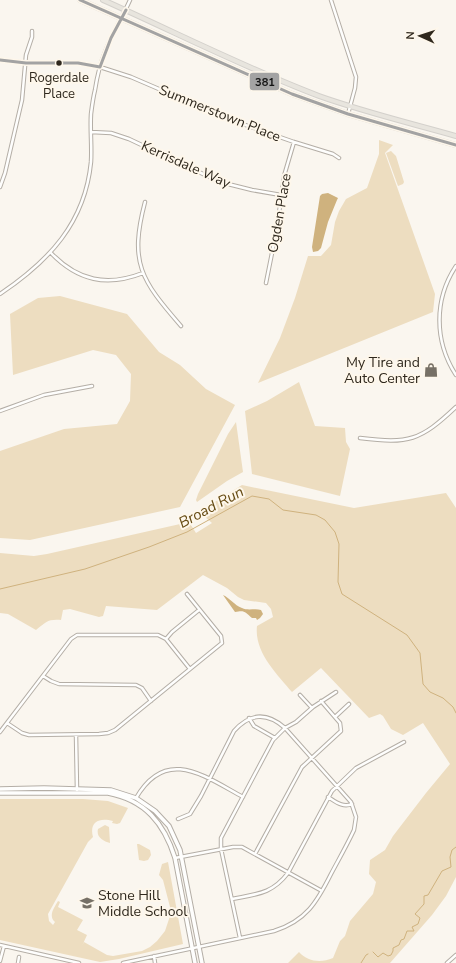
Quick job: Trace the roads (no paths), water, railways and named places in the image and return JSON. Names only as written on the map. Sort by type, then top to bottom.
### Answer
[{"type":"main road","points":[[80,0],[285,91],[348,114],[456,144]]},
{"type":"main road","points":[[103,0],[260,72],[320,96],[456,136]]},
{"type":"street","points":[[0,294],[28,274],[51,253],[65,236],[74,220],[84,196],[91,160],[92,106],[100,67],[105,52],[130,0]]},
{"type":"street","points":[[331,0],[356,77],[355,88],[348,114]]},
{"type":"street","points":[[0,187],[5,173],[22,100],[27,49],[32,36],[32,31]]},
{"type":"street","points":[[0,60],[26,63],[78,62],[100,67]]},
{"type":"street","name":"Summerstown Place","points":[[100,67],[131,77],[231,120],[333,154],[339,158]]},
{"type":"street","name":"Kerrisdale Way","points":[[91,132],[111,133],[136,141],[220,182],[252,190],[281,194]]},
{"type":"street","name":"Ogden Place","points":[[266,283],[277,228],[284,176],[294,142]]},
{"type":"street","points":[[145,202],[138,235],[138,257],[149,286],[180,326]]},
{"type":"street","points":[[51,253],[71,271],[96,280],[124,280],[143,273]]},
{"type":"street","points":[[456,266],[442,295],[439,323],[444,350],[448,362],[456,375]]},
{"type":"street","points":[[0,411],[53,392],[92,386]]},
{"type":"street","points":[[360,438],[393,441],[417,436],[429,431],[456,407]]},
{"type":"street","points":[[7,723],[18,731],[26,734],[102,734],[113,732],[220,645],[222,641],[221,636],[187,594]]},
{"type":"street","points":[[166,639],[172,632],[199,610]]},
{"type":"street","points":[[0,732],[71,639],[77,635],[152,634],[161,636],[166,639],[190,669]]},
{"type":"street","points":[[43,676],[54,682],[62,684],[136,685],[142,688],[151,701]]},
{"type":"street","points":[[240,938],[221,849],[221,838],[275,738],[285,728],[296,722],[312,708],[336,692]]},
{"type":"street","points":[[300,695],[312,708]]},
{"type":"street","points":[[255,854],[299,772],[341,731],[340,723],[321,702]]},
{"type":"street","points":[[335,718],[349,704]]},
{"type":"street","points":[[122,963],[280,929],[294,922],[305,915],[313,906],[322,891],[354,830],[356,817],[352,804],[285,728],[275,720],[258,716],[249,718],[241,723],[234,731],[190,814],[178,819]]},
{"type":"street","points":[[249,718],[254,726],[275,738]]},
{"type":"street","points":[[76,734],[77,790]]},
{"type":"street","points":[[232,900],[270,890],[282,881],[336,786],[361,764],[404,742]]},
{"type":"street","points":[[135,800],[148,782],[160,772],[188,769],[243,797]]},
{"type":"street","points":[[0,789],[77,790],[108,793],[135,800],[155,811],[169,826],[182,857],[202,963]]},
{"type":"street","points":[[0,793],[77,790]]},
{"type":"street","points":[[328,798],[343,805],[347,806],[352,804]]},
{"type":"street","points":[[135,800],[159,824],[170,843],[175,858],[195,963]]},
{"type":"street","points":[[175,858],[233,847],[242,847],[322,891]]},
{"type":"street","points":[[0,945],[79,963]]},
{"type":"street","points":[[0,961],[4,946]]},
{"type":"street","points":[[447,963],[456,955]]},
{"type":"street","points":[[154,956],[155,963]]},
{"type":"street","points":[[18,963],[19,957]]},
{"type":"street","points":[[57,963],[58,959]]},
{"type":"waterway","name":"Broad Run","points":[[0,589],[85,569],[149,547],[187,532],[252,496],[269,499],[283,510],[316,515],[325,520],[335,532],[339,544],[338,582],[342,594],[407,635],[420,653],[423,684],[430,692],[443,698],[453,707],[456,713]]},
{"type":"waterway","points":[[373,952],[378,957],[383,953],[388,956],[391,955],[393,948],[399,945],[401,940],[404,939],[407,931],[414,931],[412,927],[418,924],[420,918],[415,914],[424,904],[424,896],[428,895],[442,871],[451,867],[450,857],[452,850],[456,847]]},
{"type":"waterway","points":[[361,963],[368,954]]},
{"type":"place","name":"Rogerdale Place","points":[[59,63]]},
{"type":"place","name":"My Tire and Auto Center","points":[[431,370]]},
{"type":"place","name":"Stone Hill Middle School","points":[[87,903]]}]
